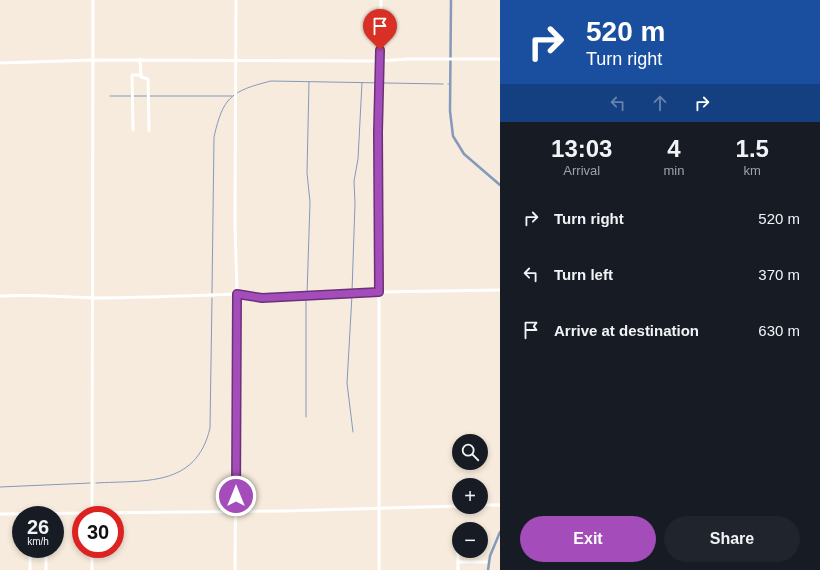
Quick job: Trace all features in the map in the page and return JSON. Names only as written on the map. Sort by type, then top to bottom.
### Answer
[{"type":"street","points":[[92,506],[94,298],[93,0]]},
{"type":"street","points":[[235,570],[237,294],[235,223],[236,0]]},
{"type":"street","points":[[379,570],[378,128],[381,0]]},
{"type":"street","points":[[0,63],[140,59],[236,61],[380,61],[447,58],[500,59]]},
{"type":"street","points":[[140,59],[141,75]]},
{"type":"street","points":[[133,130],[132,75],[141,75],[141,77],[148,78],[149,131]]},
{"type":"street","points":[[0,296],[21,295],[94,298],[152,298],[237,294],[262,298],[379,292],[500,290]]},
{"type":"street","points":[[488,505],[500,505]]},
{"type":"street","points":[[124,512],[452,506]]},
{"type":"street","points":[[0,514],[12,514]]},
{"type":"street","points":[[30,558],[30,570]]},
{"type":"street","points":[[46,558],[46,570]]},
{"type":"street","points":[[92,558],[92,570]]},
{"type":"street","points":[[458,558],[458,570]]},
{"type":"street","points":[[458,562],[486,562]]},
{"type":"waterway","points":[[451,0],[450,111],[453,136],[464,154],[500,185]]},
{"type":"waterway","points":[[212,293],[214,137],[221,113],[225,104],[231,98],[246,88],[271,81],[443,84]]},
{"type":"waterway","points":[[307,295],[310,202],[307,173],[309,82]]},
{"type":"waterway","points":[[352,292],[355,203],[354,181],[358,159],[362,83]]},
{"type":"waterway","points":[[110,96],[232,96]]},
{"type":"waterway","points":[[352,295],[347,383],[353,432]]},
{"type":"waterway","points":[[96,483],[132,482],[166,477],[180,471],[193,461],[203,447],[210,428],[212,298]]},
{"type":"waterway","points":[[306,298],[306,417]]},
{"type":"waterway","points":[[0,487],[91,483]]},
{"type":"waterway","points":[[488,570],[490,556],[500,532]]},
{"type":"route","points":[[236,496],[237,294],[262,298],[306,297],[379,292],[380,141],[378,132],[380,100],[380,50]]}]
